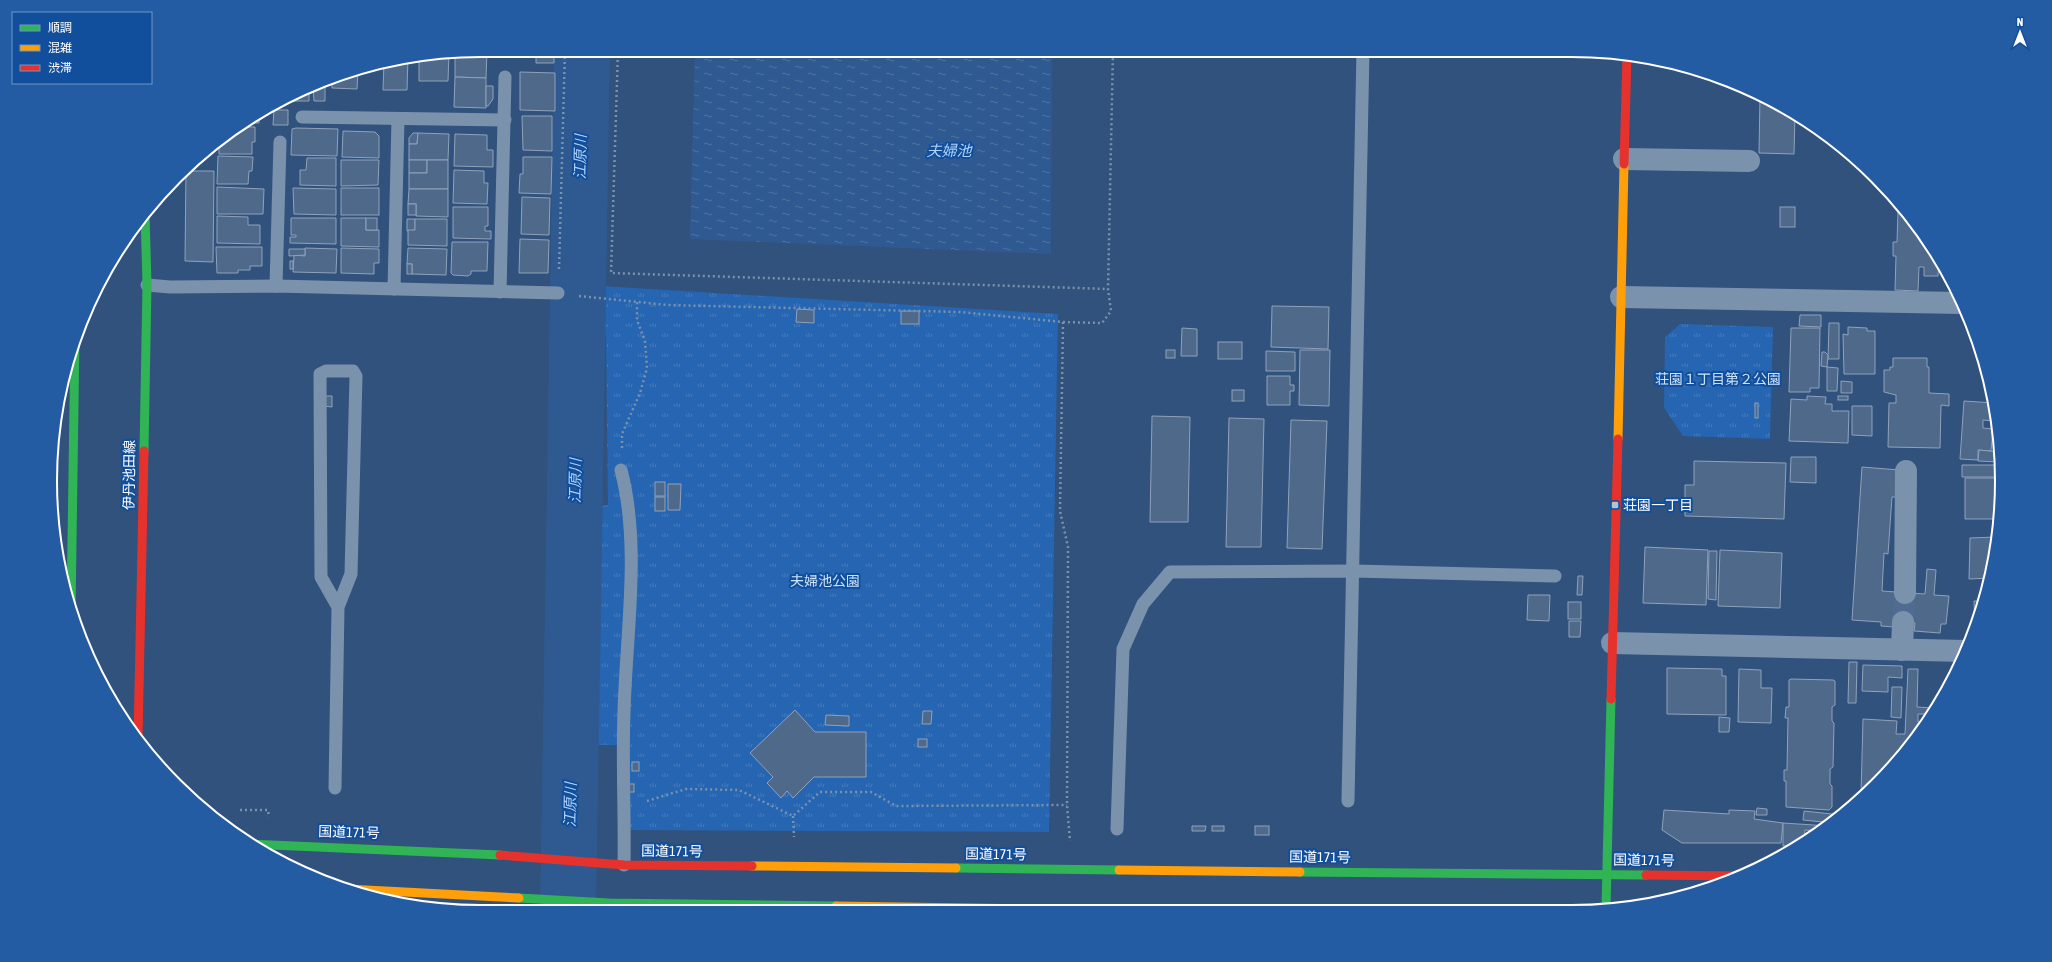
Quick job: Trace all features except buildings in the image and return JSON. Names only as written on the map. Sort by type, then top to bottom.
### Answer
[{"type":"main road","points":[[1606,903],[1627,61]]},
{"type":"main road","name":"伊丹池田線","points":[[138,730],[147,285],[145,223]]},
{"type":"main road","points":[[71,371],[71,591]]},
{"type":"main road","name":"国道171号","points":[[263,844],[380,847],[493,854],[584,864],[1725,876]]},
{"type":"main road","points":[[369,890],[609,903],[749,905]]},
{"type":"street","points":[[1624,159],[1749,161]]},
{"type":"street","points":[[1621,297],[1953,297]]},
{"type":"street","points":[[1904,593],[1906,471]]},
{"type":"street","points":[[1902,650],[1903,622]]},
{"type":"street","points":[[1612,643],[1959,651]]},
{"type":"lane","points":[[1348,801],[1354,571],[1363,57]]},
{"type":"lane","points":[[500,292],[505,77]]},
{"type":"lane","points":[[302,117],[504,120]]},
{"type":"lane","points":[[394,289],[398,119]]},
{"type":"lane","points":[[276,286],[280,142]]},
{"type":"lane","points":[[147,285],[170,287],[276,286],[558,293]]},
{"type":"lane","points":[[336,788],[338,607],[351,574],[356,376],[353,370],[326,370],[320,374],[320,577],[338,607]]},
{"type":"lane","points":[[621,470],[628,496],[632,540],[624,714],[624,864]]},
{"type":"lane","points":[[1117,829],[1123,649],[1143,604],[1170,572],[1354,571],[1555,576]]},
{"type":"path","points":[[558,293],[565,57]]},
{"type":"path","points":[[618,57],[611,273],[1108,289]]},
{"type":"path","points":[[591,296],[667,305],[960,312],[1063,322],[1102,323],[1111,311],[1108,289],[1113,57]]},
{"type":"path","points":[[621,470],[622,434],[640,393],[648,368],[645,341],[637,320],[637,301]]},
{"type":"path","points":[[1063,322],[1060,511],[1068,547],[1067,805],[1070,841]]},
{"type":"path","points":[[624,808],[686,789],[739,790],[793,816]]},
{"type":"path","points":[[793,816],[820,792],[871,792],[896,806],[1067,805]]},
{"type":"path","points":[[240,810],[268,810],[269,820]]},
{"type":"path","points":[[793,816],[794,837]]},
{"type":"green space","name":"夫婦池公園","points":[[601,286],[1058,314],[1049,832],[620,830],[619,745],[595,745],[597,506],[608,505],[606,338],[600,303]]},
{"type":"green space","name":"荘園１丁目第２公園","points":[[1680,324],[1773,327],[1770,439],[1683,436],[1664,408],[1665,337]]},
{"type":"water","name":"夫婦池","points":[[695,57],[1052,57],[1051,254],[690,239]]},
{"type":"waterway","name":"江原川","points":[[568,905],[582,57]]},
{"type":"tunnel","points":[[1903,622],[1905,593]]},
{"type":"traffic: fast","points":[[144,451],[147,285],[145,223]]},
{"type":"traffic: fast","points":[[71,592],[75,360]]},
{"type":"traffic: fast","points":[[1606,903],[1611,699]]},
{"type":"traffic: fast","points":[[263,845],[500,855]]},
{"type":"traffic: fast","points":[[956,868],[1119,870]]},
{"type":"traffic: fast","points":[[1300,872],[1646,875]]},
{"type":"traffic: fast","points":[[519,898],[609,903],[760,905]]},
{"type":"traffic: slow","points":[[1618,439],[1624,164]]},
{"type":"traffic: slow","points":[[752,866],[956,868]]},
{"type":"traffic: slow","points":[[1119,870],[1300,872]]},
{"type":"traffic: slow","points":[[368,890],[519,898]]},
{"type":"traffic: jam","points":[[1624,164],[1627,61]]},
{"type":"traffic: jam","points":[[1611,699],[1618,439]]},
{"type":"traffic: jam","points":[[138,730],[144,451]]},
{"type":"traffic: jam","points":[[500,855],[624,865],[752,866]]},
{"type":"traffic: jam","points":[[1646,875],[1725,876]]},
{"type":"place","name":"荘園一丁目","points":[[1615,505]]}]
